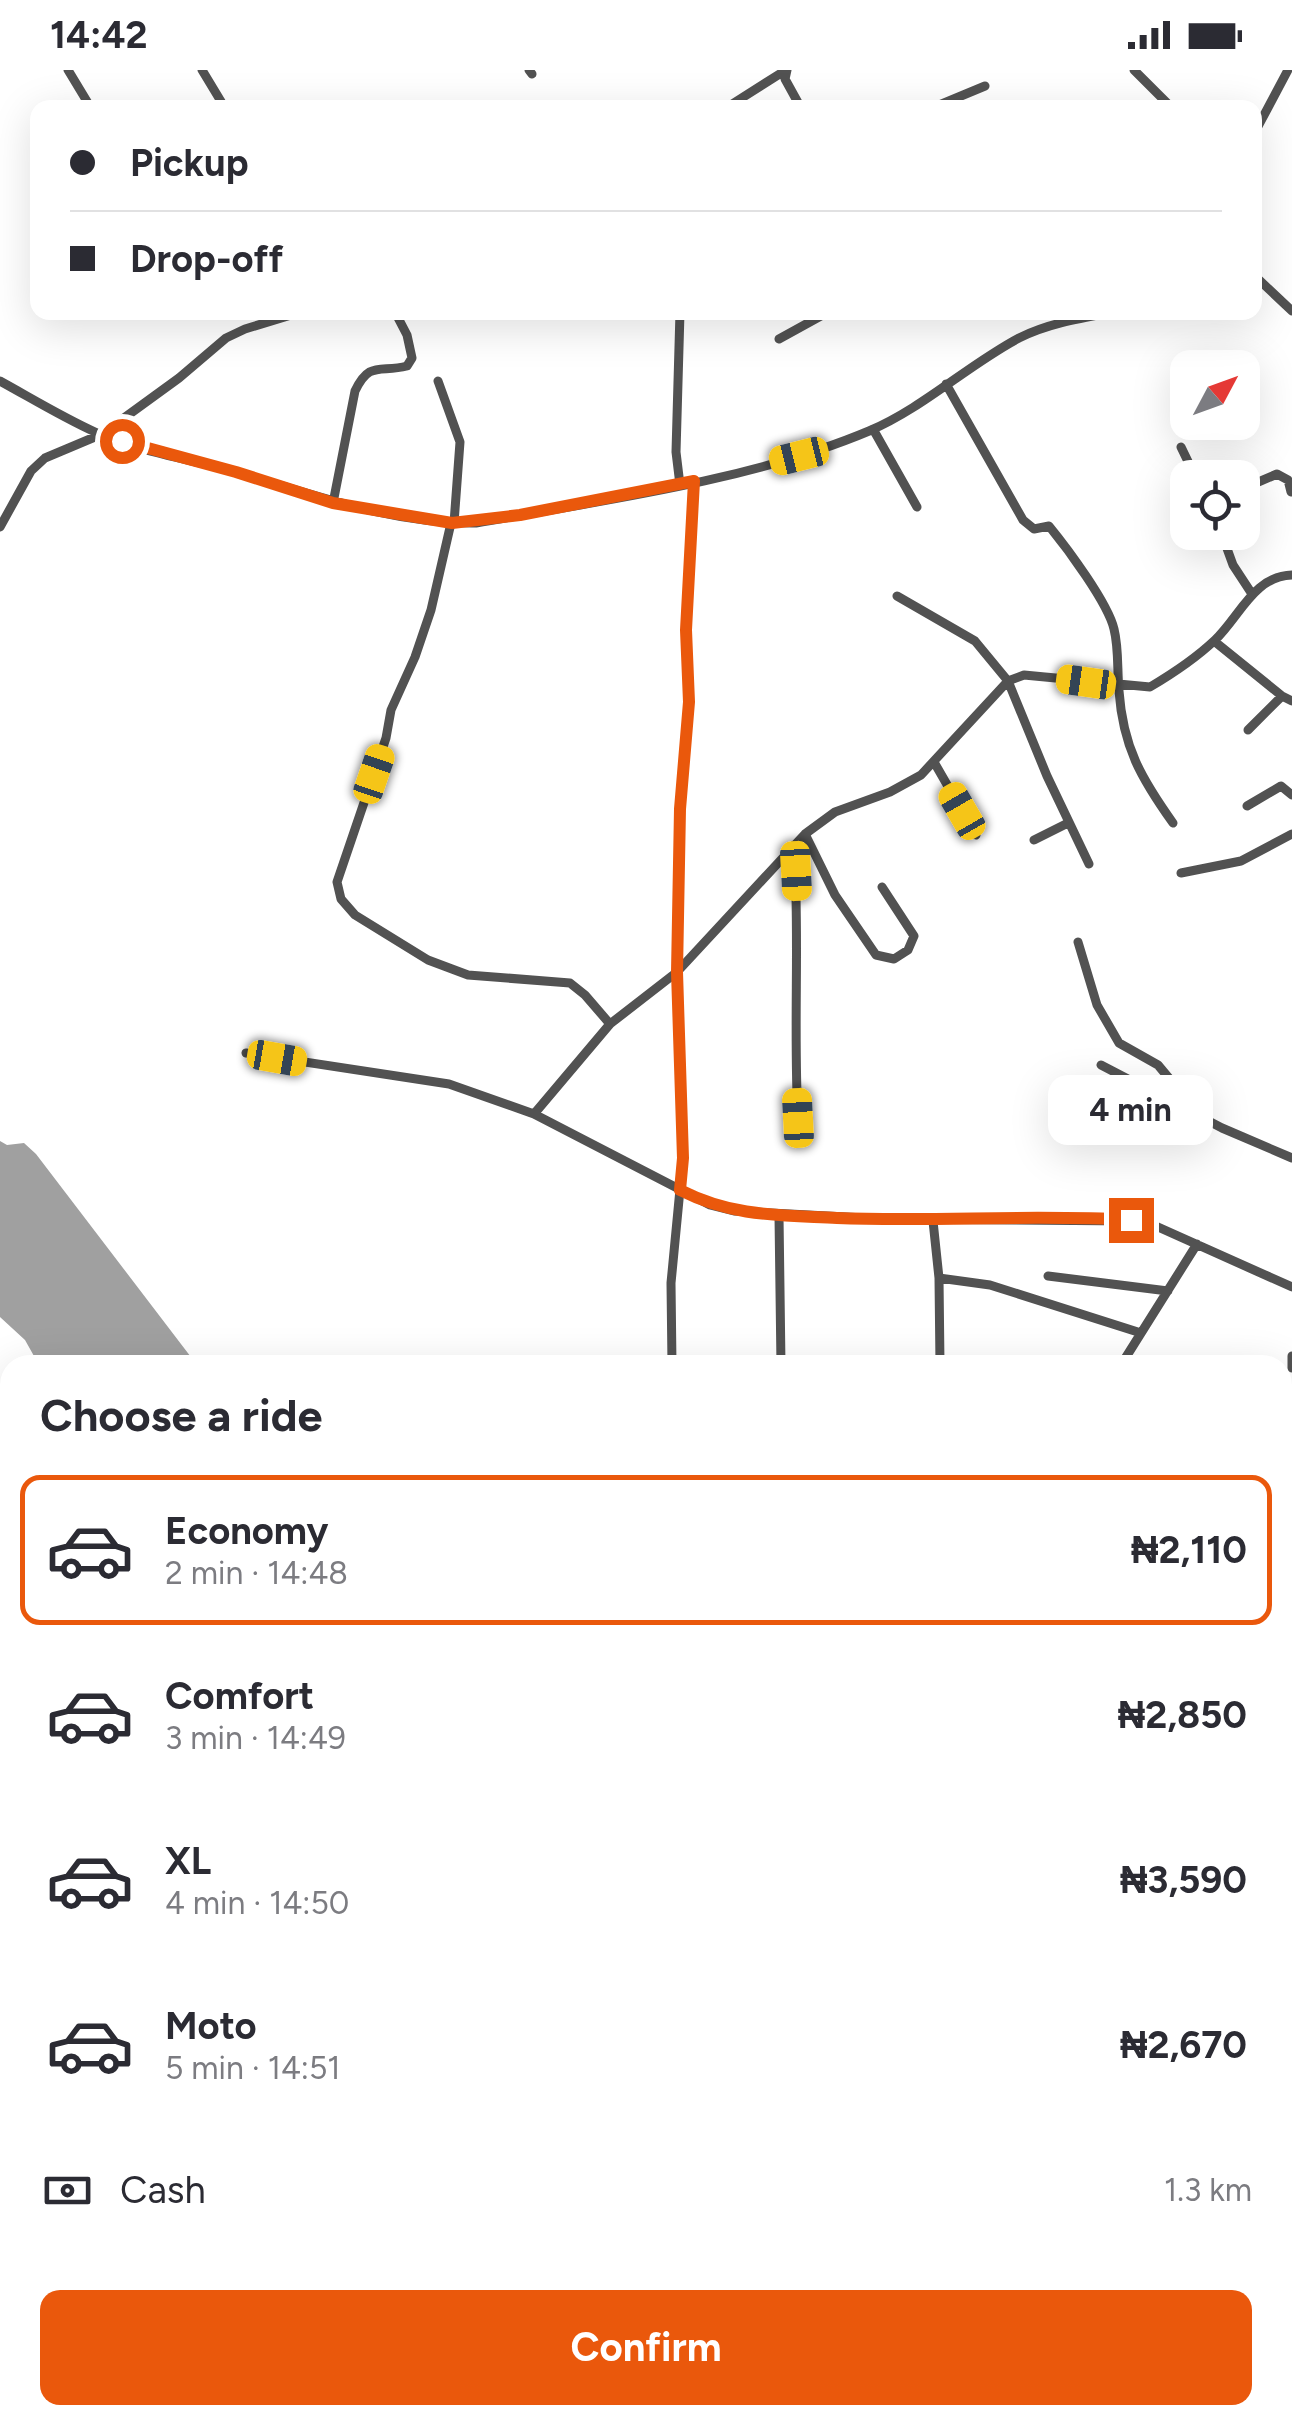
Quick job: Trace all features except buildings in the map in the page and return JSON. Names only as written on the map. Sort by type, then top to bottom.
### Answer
[{"type":"street","points":[[68,70],[86,100]]},
{"type":"street","points":[[202,70],[219,100]]},
{"type":"street","points":[[739,100],[786,70]]},
{"type":"street","points":[[786,70],[785,80],[796,100]]},
{"type":"street","points":[[1134,70],[1164,100]]},
{"type":"street","points":[[1262,119],[1288,70]]},
{"type":"street","points":[[951,100],[985,86]]},
{"type":"street","points":[[1262,283],[1292,311]]},
{"type":"street","points":[[0,527],[31,471],[45,458],[102,434],[226,338],[278,320]]},
{"type":"street","points":[[333,503],[360,379],[368,371],[407,366],[412,358],[399,320]]},
{"type":"street","points":[[680,320],[676,452],[680,484]]},
{"type":"street","points":[[779,338],[813,320]]},
{"type":"street","points":[[0,381],[102,434],[333,503],[453,523],[490,520],[680,484],[799,456],[873,429],[1020,338],[1062,320]]},
{"type":"street","points":[[438,381],[460,442],[453,523],[431,610],[415,657],[390,710],[386,738],[337,882],[341,899],[356,915],[428,960],[468,975],[570,984],[610,1024]]},
{"type":"street","points":[[946,384],[1023,520],[1034,529],[1049,526],[1108,612],[1117,646],[1118,686],[1127,745],[1148,787],[1173,823]]},
{"type":"street","points":[[873,429],[917,507]]},
{"type":"street","points":[[1181,447],[1187,460]]},
{"type":"street","points":[[1260,481],[1277,474],[1288,480],[1291,492]]},
{"type":"street","points":[[672,1355],[672,1283],[683,1158],[677,972],[694,481]]},
{"type":"street","points":[[1228,550],[1252,594]]},
{"type":"street","points":[[534,1114],[610,1024],[677,972],[804,834],[836,812],[922,775],[1008,681],[1024,675],[1150,688],[1214,641],[1268,580],[1292,575]]},
{"type":"street","points":[[897,596],[951,624],[974,641],[1008,681],[1089,864]]},
{"type":"street","points":[[1214,641],[1242,668],[1287,699],[1248,730]]},
{"type":"street","points":[[934,762],[976,836]]},
{"type":"street","points":[[1247,806],[1280,786],[1292,795]]},
{"type":"street","points":[[1034,840],[1068,823]]},
{"type":"street","points":[[804,834],[835,895],[876,955],[894,958],[908,950],[914,936],[882,887]]},
{"type":"street","points":[[1181,873],[1241,861],[1292,834]]},
{"type":"street","points":[[794,844],[798,898],[794,1041],[798,1118]]},
{"type":"street","points":[[1078,942],[1097,1005],[1118,1043],[1158,1065],[1189,1108]]},
{"type":"street","points":[[246,1052],[448,1084],[534,1114],[710,1205],[734,1212],[932,1220],[1131,1220],[1158,1227],[1292,1287]]},
{"type":"street","points":[[1101,1065],[1222,1128],[1292,1158]]},
{"type":"street","points":[[779,1216],[780,1355]]},
{"type":"street","points":[[932,1220],[939,1278],[940,1355]]},
{"type":"street","points":[[1128,1355],[1198,1244]]},
{"type":"street","points":[[1048,1276],[1168,1291]]},
{"type":"street","points":[[939,1278],[990,1286],[1142,1333]]},
{"type":"street","points":[[1292,1356],[1292,1368]]},
{"type":"shaded area","points":[[0,1141],[7,1145],[24,1143],[36,1154],[189,1355],[33,1355],[25,1340],[0,1317]]},
{"type":"route","points":[[122,441],[333,503],[452,523],[476,523],[694,481],[686,630],[688,726],[680,809],[680,1190],[734,1212],[779,1216],[1131,1220]]}]
